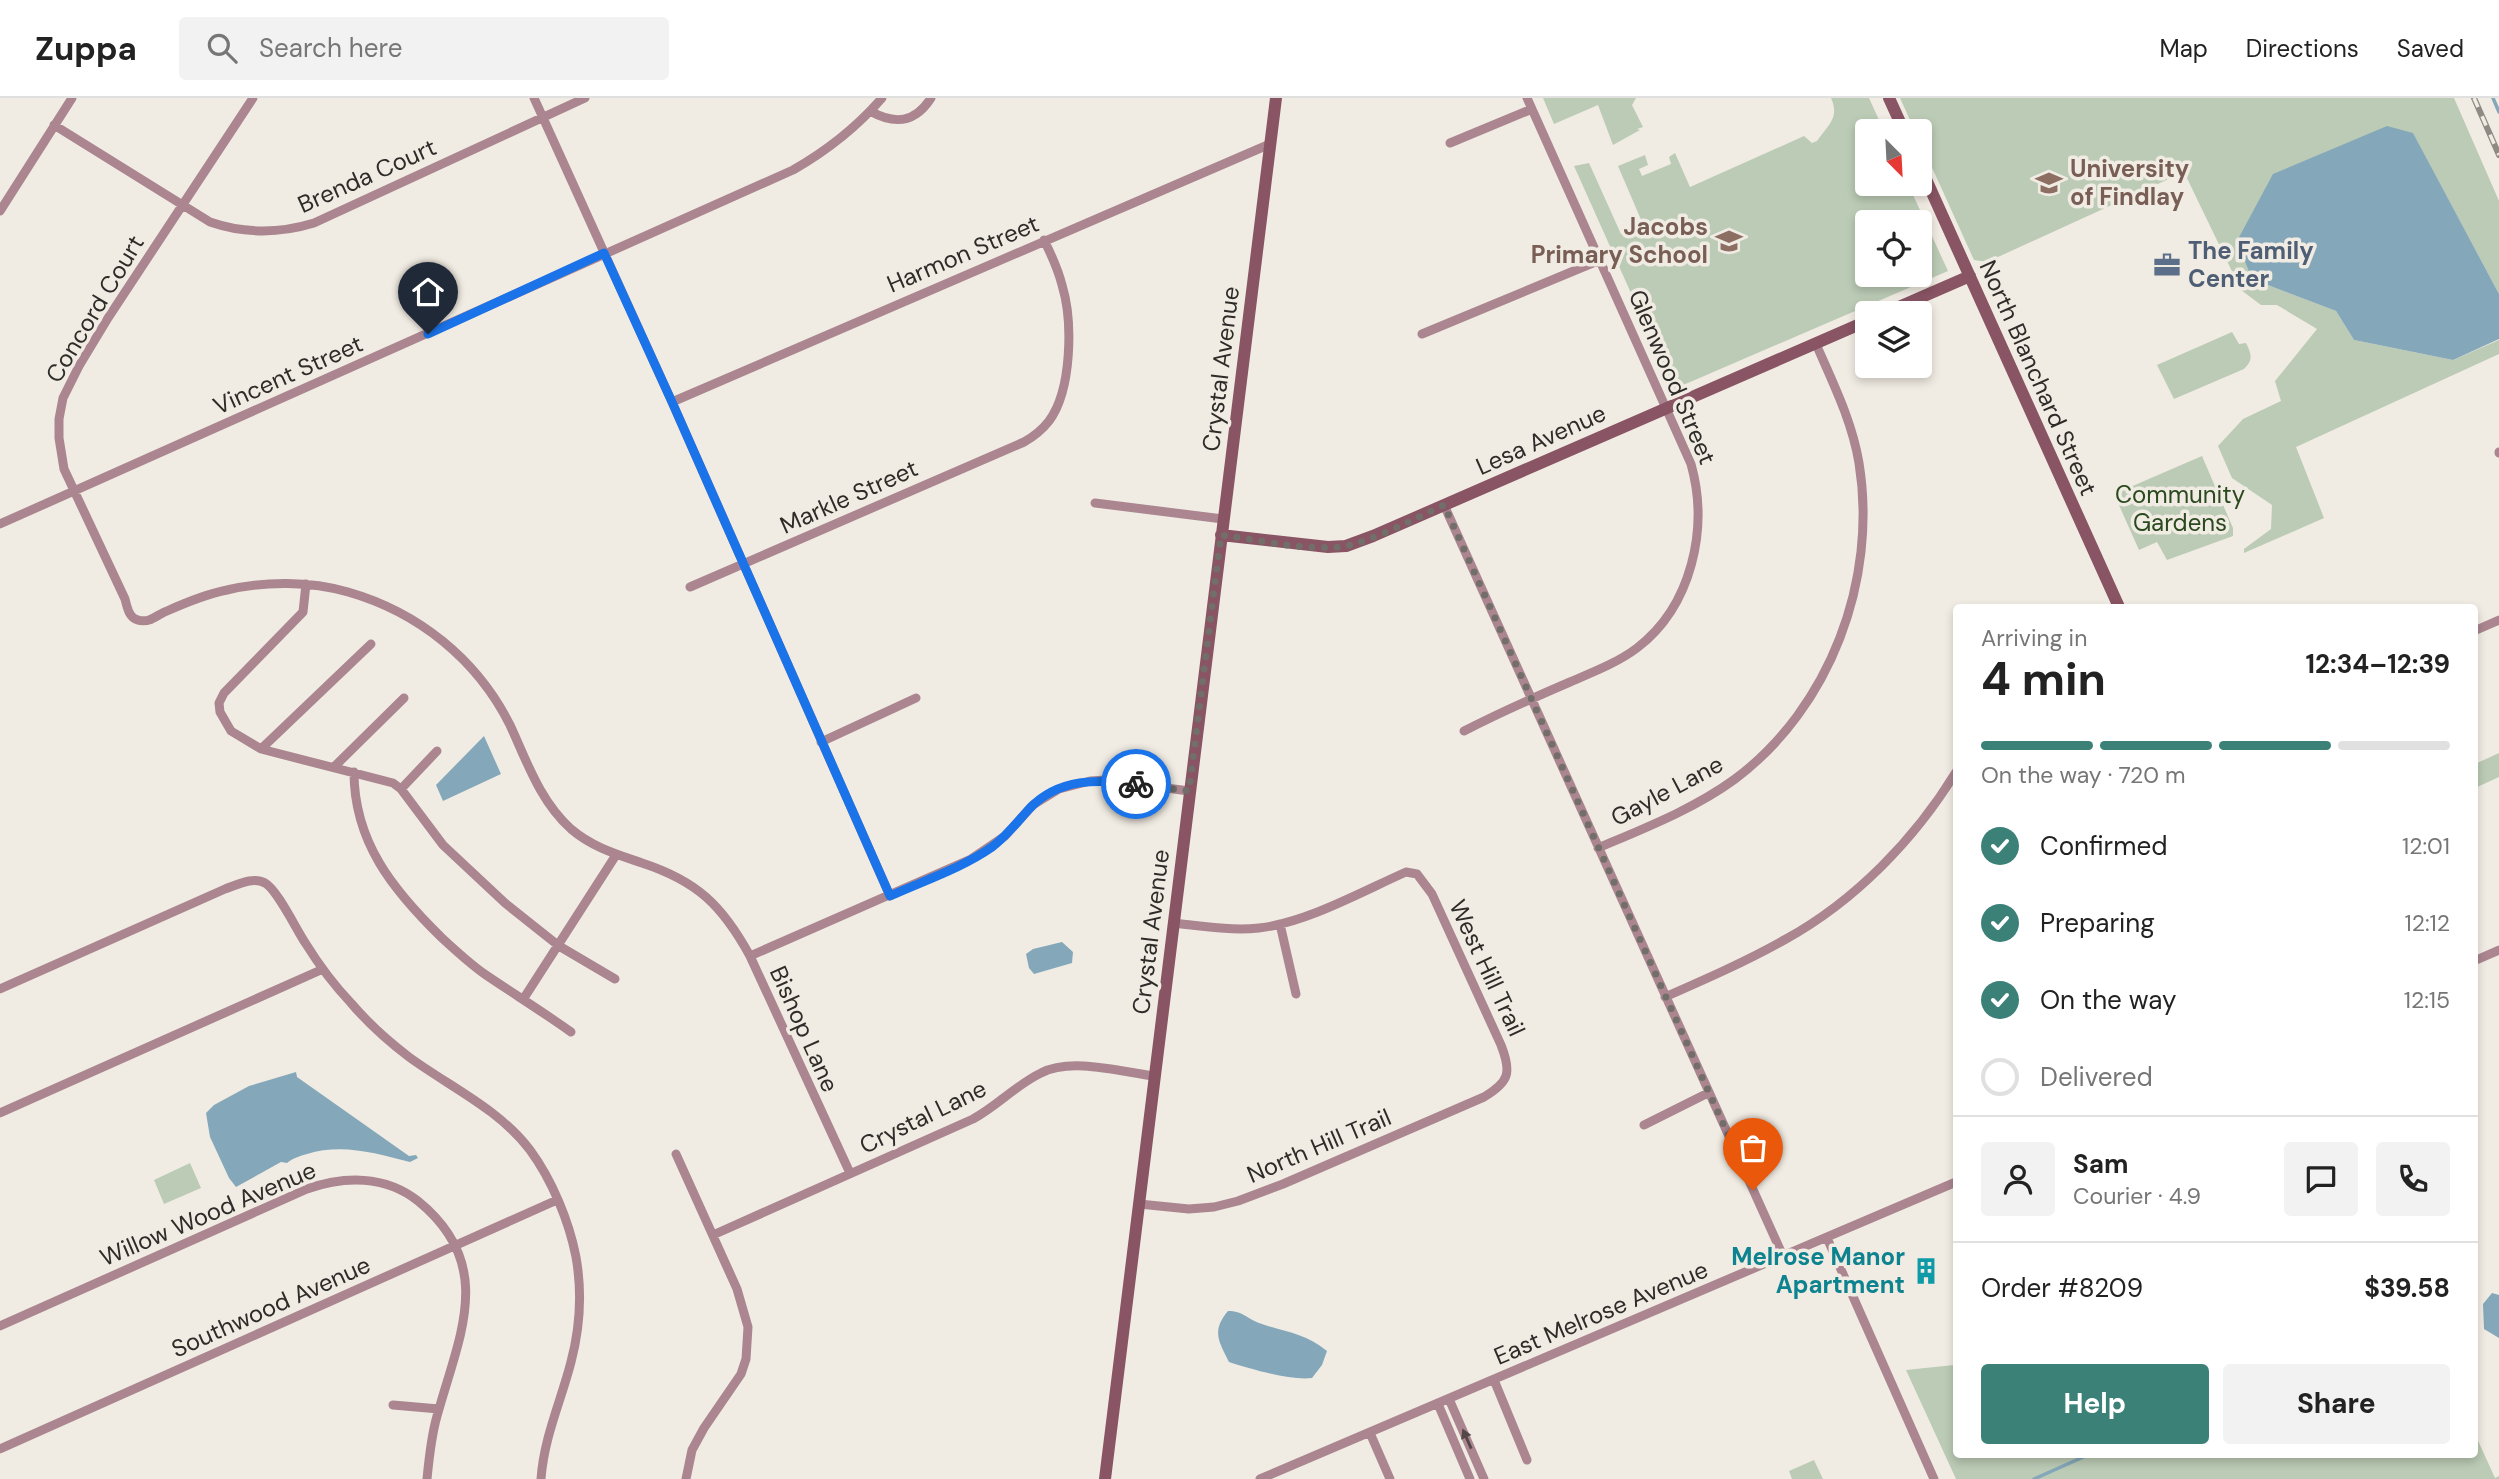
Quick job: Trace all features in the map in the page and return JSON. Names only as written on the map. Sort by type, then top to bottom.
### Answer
[{"type":"street","points":[[0,211],[72,98]]},
{"type":"street","name":"Concord Court","points":[[253,98],[79,366],[63,398],[59,419],[60,450],[64,469],[128,610],[132,617],[139,621],[147,621],[194,600],[228,589],[277,583],[306,584]]},
{"type":"street","points":[[534,98],[672,402],[890,896]]},
{"type":"street","name":"Brenda Court","points":[[54,125],[210,222],[237,230],[276,232],[302,227],[585,98]]},
{"type":"street","name":"Vincent Street","points":[[0,524],[793,170],[841,139],[882,98]]},
{"type":"street","points":[[870,111],[888,120],[900,120],[921,110],[931,98]]},
{"type":"street","name":"Crystal Avenue","points":[[1105,1479],[1276,98]]},
{"type":"street","name":"Glenwood Street","points":[[1464,731],[1611,664],[1637,647],[1662,622],[1682,588],[1697,542],[1698,495],[1691,464],[1527,98]]},
{"type":"street","points":[[1889,98],[1899,119]]},
{"type":"street","points":[[1450,143],[1532,109]]},
{"type":"street","name":"Harmon Street","points":[[672,402],[1270,144]]},
{"type":"street","name":"North Blanchard Street","points":[[1932,192],[2118,604]]},
{"type":"street","name":"Markle Street","points":[[690,587],[1024,442],[1039,432],[1049,421],[1064,385],[1068,327],[1065,297],[1044,240]]},
{"type":"street","points":[[1422,334],[1600,260]]},
{"type":"street","points":[[1913,301],[1970,276]]},
{"type":"street","name":"Lesa Avenue","points":[[1221,535],[1339,547],[1373,536],[1855,326]]},
{"type":"street","name":"Gayle Lane","points":[[1598,848],[1707,797],[1751,765],[1792,724],[1830,662],[1844,628],[1860,561],[1863,496],[1851,431],[1841,400],[1816,344]]},
{"type":"street","points":[[1095,503],[1223,519]]},
{"type":"street","points":[[1444,505],[1783,1256]]},
{"type":"street","points":[[306,584],[303,612],[224,693],[219,703],[220,712],[231,732],[261,749],[383,780],[401,789],[443,845],[505,904],[559,946],[615,979]]},
{"type":"street","name":"Bishop Lane","points":[[306,584],[345,591],[387,606],[423,626],[447,644],[480,678],[498,703],[533,777],[553,810],[579,836],[616,855],[682,878],[716,904],[750,956],[850,1173]]},
{"type":"street","points":[[2478,629],[2499,620]]},
{"type":"street","points":[[261,749],[371,644]]},
{"type":"street","points":[[334,767],[404,698]]},
{"type":"street","points":[[821,742],[916,698]]},
{"type":"street","points":[[401,789],[437,751]]},
{"type":"street","points":[[354,772],[354,794],[359,819],[372,850],[394,888],[459,953],[570,1032]]},
{"type":"street","points":[[1665,997],[1755,956],[1823,916],[1897,851],[1944,793],[1953,777]]},
{"type":"street","points":[[750,956],[971,859],[992,846],[1033,805],[1059,789],[1090,780],[1106,780],[1189,791]]},
{"type":"street","points":[[524,998],[616,855]]},
{"type":"street","name":"West Hill Trail","points":[[1280,924],[1307,916],[1406,872],[1417,874],[1432,894],[1502,1045],[1508,1068],[1504,1082]]},
{"type":"street","points":[[0,989],[225,889],[256,880],[264,882],[274,892],[323,969],[350,1002],[384,1036],[484,1106],[520,1139],[537,1161],[557,1200],[576,1257],[579,1314],[571,1363],[546,1440],[541,1479]]},
{"type":"street","points":[[1173,923],[1237,929],[1280,924],[1296,994]]},
{"type":"street","points":[[2478,959],[2499,950]]},
{"type":"street","points":[[0,1113],[323,969]]},
{"type":"street","name":"Crystal Lane","points":[[713,1236],[973,1119],[1048,1069],[1081,1066],[1154,1076]]},
{"type":"street","name":"North Hill Trail","points":[[1139,1204],[1189,1209],[1214,1207],[1238,1200],[1283,1184],[1447,1114],[1484,1097],[1504,1082]]},
{"type":"street","points":[[1644,1125],[1708,1093]]},
{"type":"street","points":[[676,1154],[737,1289],[745,1311],[748,1343],[746,1359],[737,1381],[692,1450],[686,1479]]},
{"type":"street","name":"Willow Wood Avenue","points":[[0,1326],[330,1181],[362,1180],[401,1190],[435,1216],[455,1246],[463,1269],[466,1309],[462,1333],[439,1409],[429,1451],[427,1479]]},
{"type":"street","name":"East Melrose Avenue","points":[[1260,1479],[1953,1183]]},
{"type":"street","name":"Southwood Avenue","points":[[0,1449],[557,1200]]},
{"type":"street","points":[[1826,1238],[1934,1479]]},
{"type":"street","points":[[1493,1380],[1527,1460]]},
{"type":"street","points":[[1449,1399],[1484,1479]]},
{"type":"street","points":[[1438,1404],[1470,1479]]},
{"type":"street","points":[[393,1405],[439,1409]]},
{"type":"street","points":[[1370,1433],[1390,1479]]},
{"type":"green space","points":[[1543,98],[1636,98],[1632,105],[1643,127],[1613,145],[1598,105],[1554,124]]},
{"type":"green space","points":[[1831,98],[1869,98],[1879,119],[1855,119],[1855,196],[1914,196],[1920,210],[1855,210],[1855,287],[1911,287],[1878,301],[1855,301],[1855,311],[1674,389],[1574,166],[1589,163],[1621,234],[1642,222],[1618,166],[1645,155],[1648,165],[1639,169],[1642,176],[1671,164],[1669,157],[1675,153],[1690,187],[1804,136],[1812,143],[1817,141],[1831,121],[1834,111]]},
{"type":"green space","points":[[1900,98],[2454,98],[2499,201],[2499,294],[2413,134],[2252,279],[2336,311],[2354,340],[2453,360],[2499,340],[2499,354],[2296,447],[2324,518],[2244,553],[2244,549],[2271,529],[2272,505],[2232,478],[2218,446],[2243,419],[2281,401],[2275,381],[2317,329],[2277,305],[2261,305],[2241,290],[2184,172],[1987,262],[1974,260],[1932,167],[1932,119],[1910,119]]},
{"type":"green space","points":[[1932,236],[1948,271],[1932,278]]},
{"type":"green space","points":[[2232,332],[2239,344],[2246,343],[2248,347],[2251,357],[2247,366],[2174,399],[2157,365]]},
{"type":"green space","name":"Community Gardens","points":[[2202,456],[2233,528],[2233,536],[2167,560],[2157,542],[2139,550],[2114,494]]},
{"type":"green space","points":[[2499,753],[2499,777],[2478,787],[2478,763]]},
{"type":"green space","points":[[190,1163],[201,1188],[164,1204],[154,1180]]},
{"type":"green space","points":[[1953,1365],[1953,1458],[2478,1458],[2478,1441],[2495,1478],[2499,1476],[2499,1479],[1956,1479],[1906,1370]]},
{"type":"green space","points":[[1814,1460],[1823,1479],[1792,1479],[1789,1471]]},
{"type":"water","points":[[2387,126],[2413,133],[2499,294],[2499,339],[2453,360],[2354,340],[2336,311],[2252,279],[2237,241],[2273,174]]},
{"type":"water","points":[[484,736],[501,774],[443,801],[436,785]]},
{"type":"water","points":[[1062,942],[1073,952],[1072,963],[1034,974],[1029,968],[1026,954],[1033,949]]},
{"type":"water","points":[[296,1072],[297,1077],[409,1156],[416,1155],[418,1158],[410,1162],[358,1150],[320,1151],[299,1156],[287,1163],[281,1162],[236,1187],[210,1137],[206,1113],[214,1105],[249,1086]]},
{"type":"water","points":[[2492,1293],[2499,1295],[2499,1338],[2484,1329],[2483,1304]]},
{"type":"water","points":[[1228,1311],[1311,1340],[1327,1351],[1322,1365],[1312,1378],[1293,1378],[1229,1362],[1218,1336],[1220,1325]]},
{"type":"waterway","points":[[2493,98],[2499,112]]},
{"type":"waterway","points":[[2034,1479],[2081,1458]]},
{"type":"railway","points":[[2474,98],[2499,155]]},
{"type":"way so far","points":[[1136,784],[1189,791],[1221,535],[1339,547],[1373,536],[1444,505],[1753,1190]]},
{"type":"place","name":"University of Findlay","points":[[2049,183]]},
{"type":"place","name":"Jacobs Primary School","points":[[1729,241]]},
{"type":"place","name":"The Family Center","points":[[2167,265]]},
{"type":"place","name":"Melrose Manor Apartment","points":[[1926,1271]]},
{"type":"route","points":[[428,334],[604,253],[890,896],[971,859],[992,846],[1005,836],[1033,805],[1059,789],[1090,780],[1136,784]]}]
